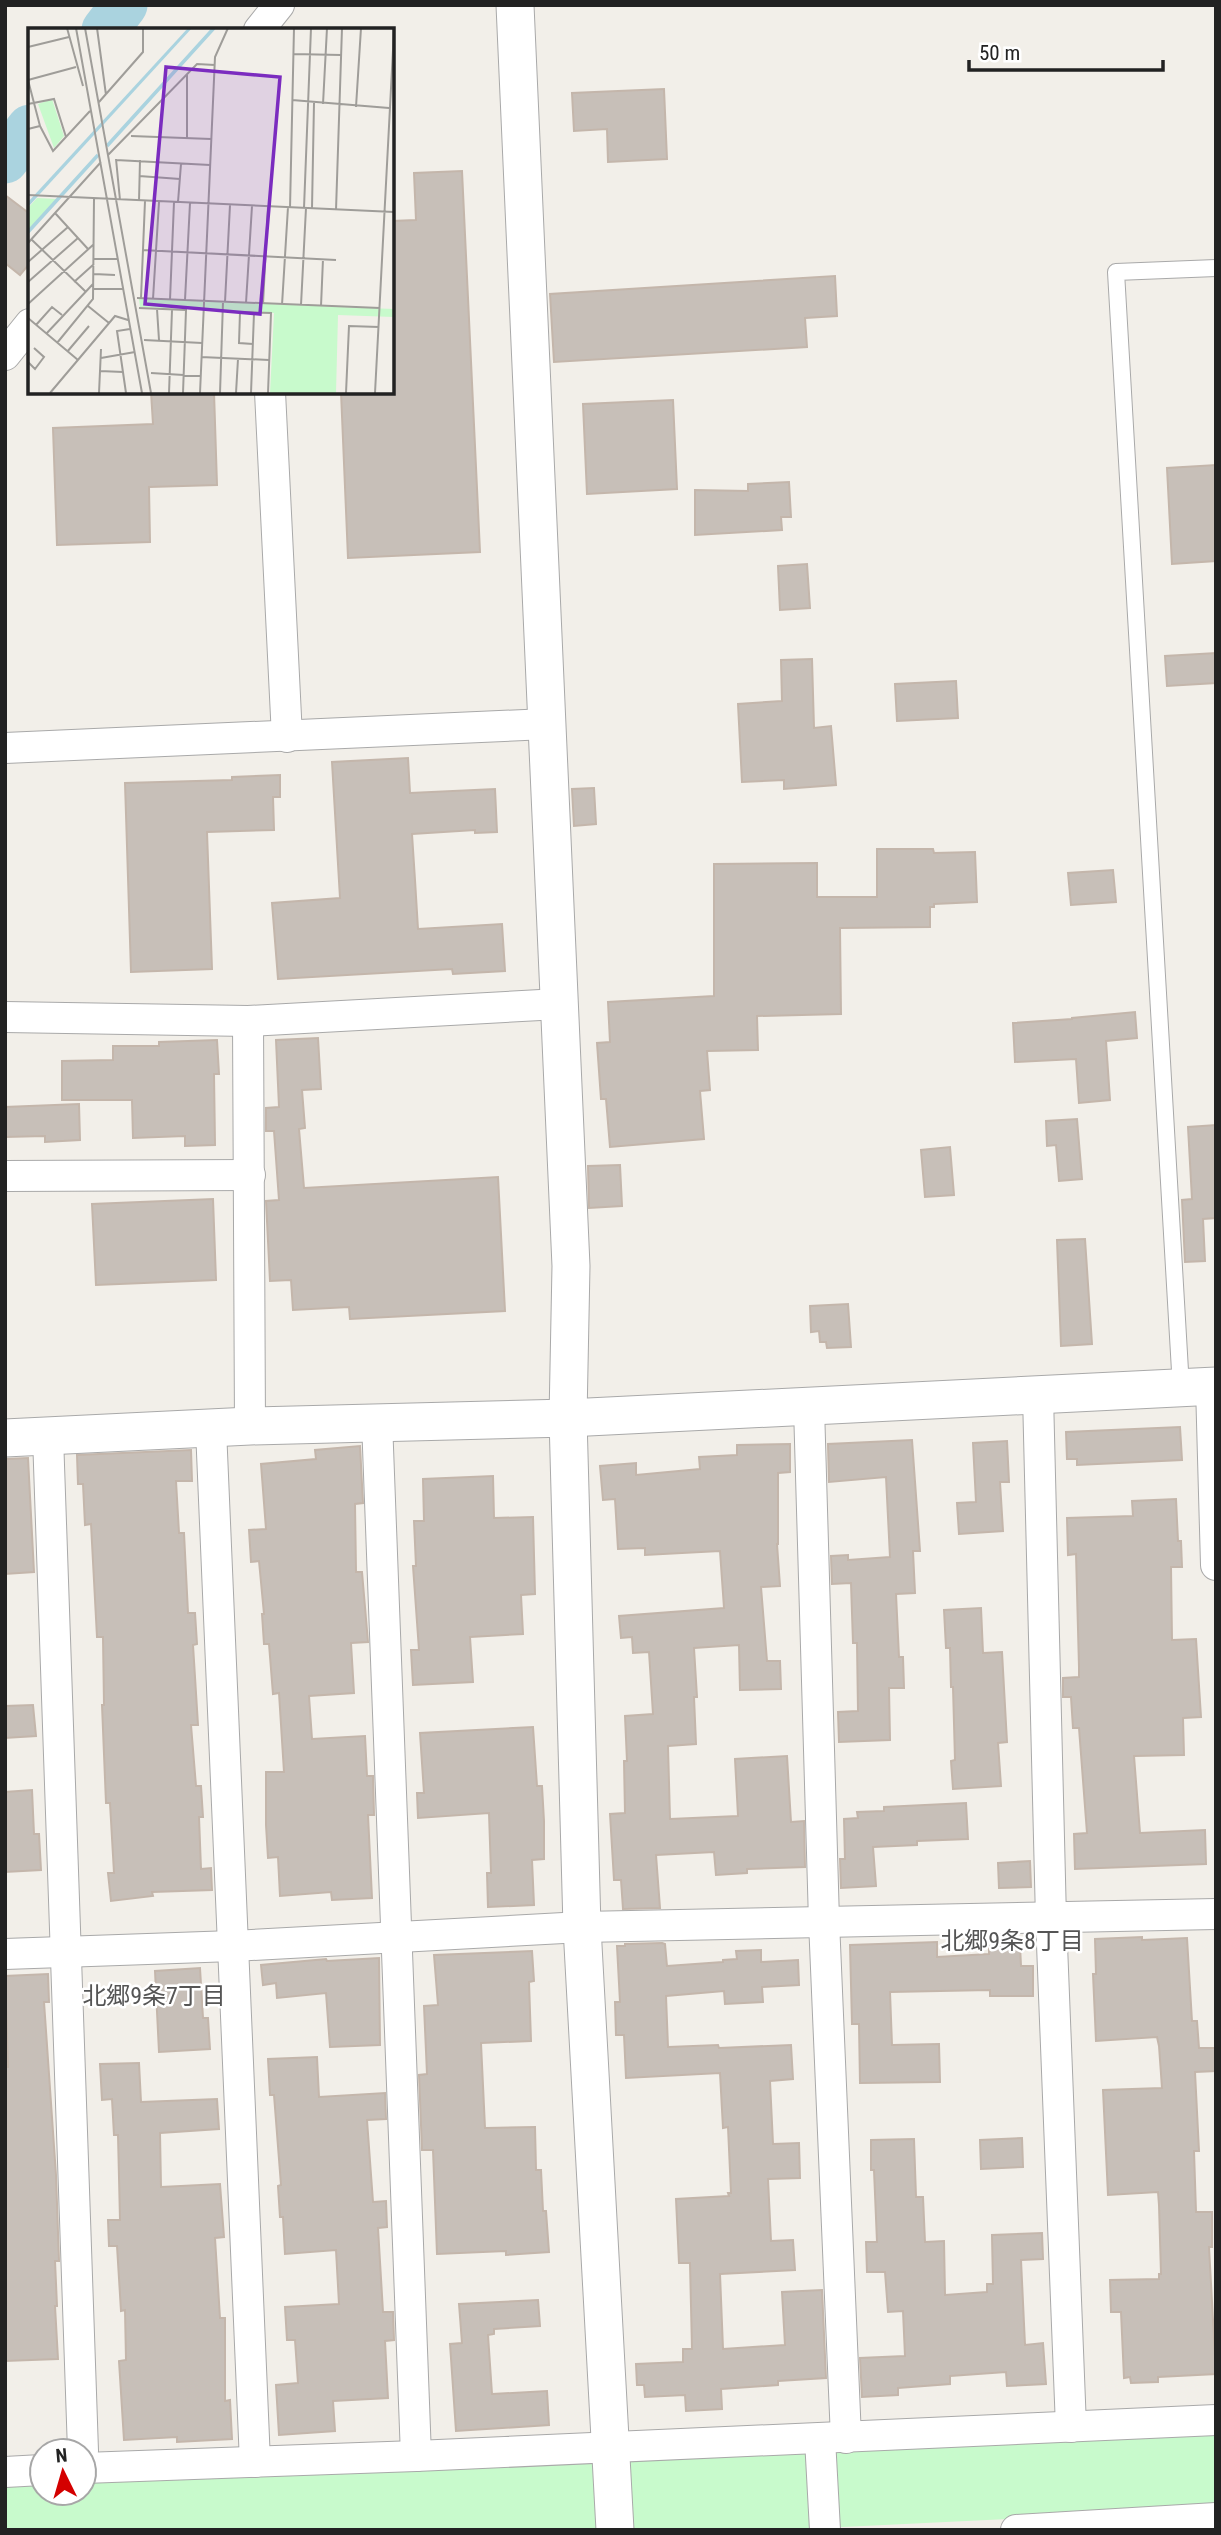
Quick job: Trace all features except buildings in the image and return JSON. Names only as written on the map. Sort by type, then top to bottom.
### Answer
[{"type":"street","points":[[261,28],[279,5]]},
{"type":"street","points":[[515,5],[571,1266],[568,1418],[582,1927],[615,2530]]},
{"type":"street","points":[[5,355],[28,326]]},
{"type":"street","points":[[270,394],[287,737]]},
{"type":"street","points":[[5,748],[547,724]]},
{"type":"street","points":[[5,1017],[248,1021],[559,1004]]},
{"type":"street","points":[[248,1021],[250,1426]]},
{"type":"street","points":[[5,1176],[250,1175]]},
{"type":"street","points":[[5,1438],[250,1426],[568,1418],[1203,1387],[1216,1565]]},
{"type":"street","points":[[1038,1395],[1051,1919],[1071,2427]]},
{"type":"street","points":[[809,1407],[824,1921],[833,2439],[825,2530]]},
{"type":"street","points":[[377,1422],[416,2456]]},
{"type":"street","points":[[211,1429],[255,2462]]},
{"type":"street","points":[[48,1436],[83,2437]]},
{"type":"street","points":[[5,1954],[233,1946],[582,1927],[1216,1914]]},
{"type":"street","points":[[98,2468],[833,2439],[1216,2420]]},
{"type":"street","points":[[5,2472],[28,2471]]},
{"type":"street","points":[[1016,2530],[1162,2525],[1216,2518]]},
{"type":"lane","points":[[1203,1387],[1116,272],[1216,268]]},
{"type":"green space","points":[[1216,2426],[1216,2509],[781,2530],[5,2530],[5,2484],[28,2483],[28,2507],[98,2507],[98,2480]]},
{"type":"waterway","points":[[107,28],[124,5]]},
{"type":"waterway","points":[[5,160],[28,131]]},
{"type":"district","name":"北郷9条8丁目","points":[[1012,1941]]},
{"type":"district","name":"北郷9条7丁目","points":[[154,1996]]}]
